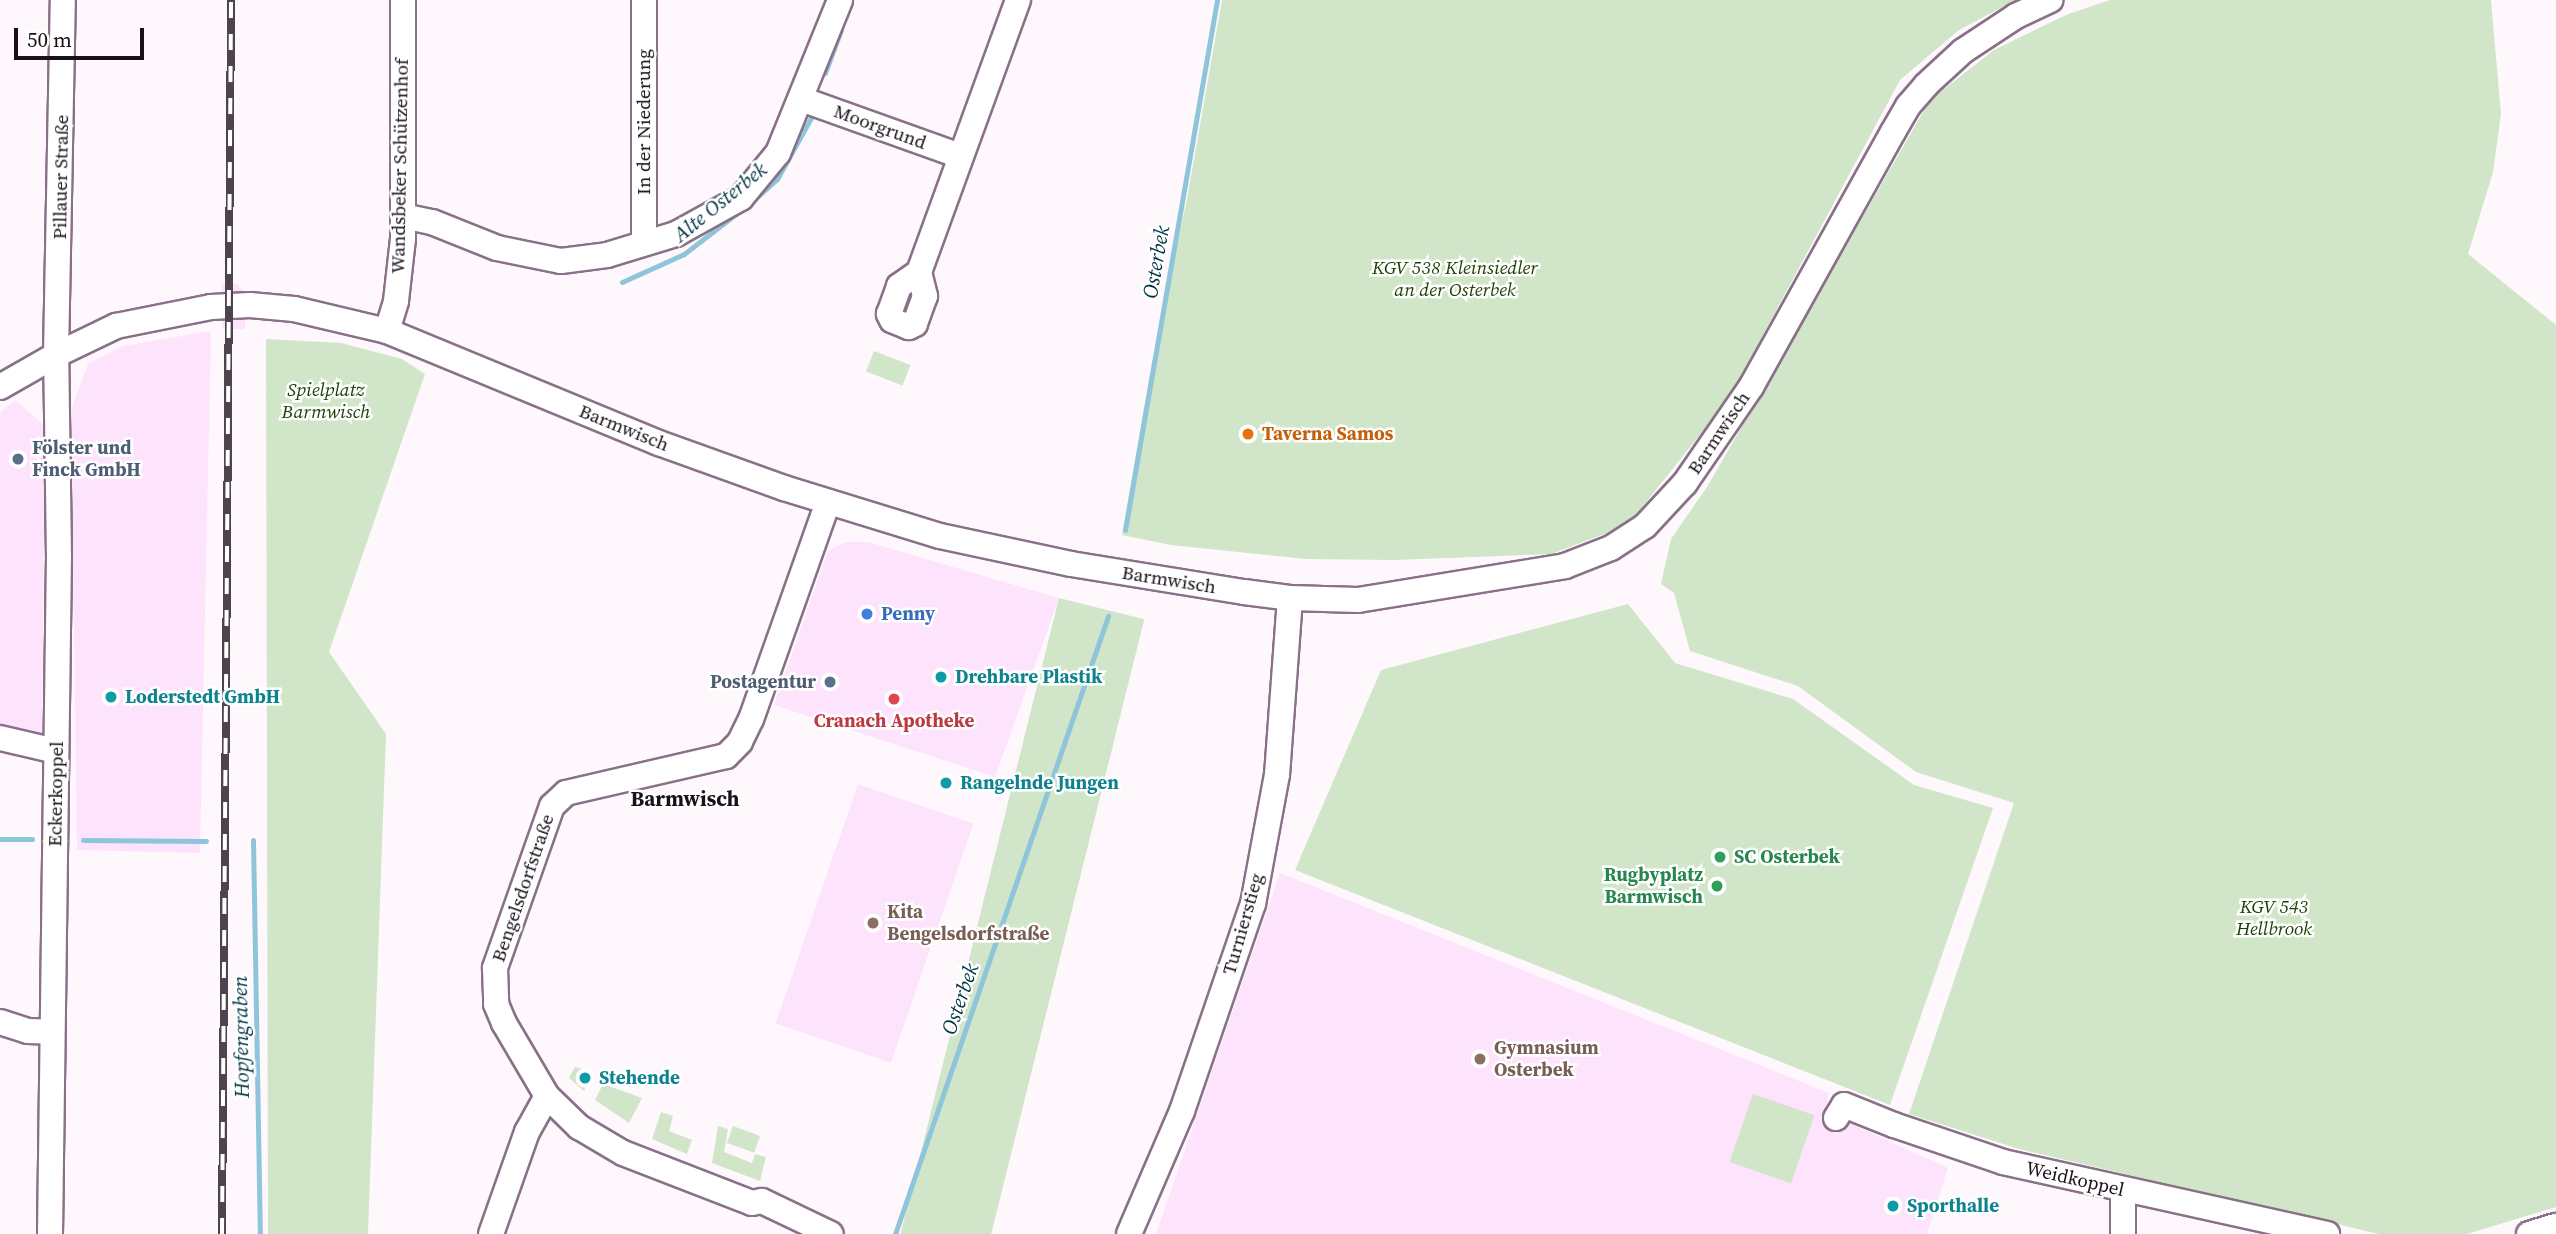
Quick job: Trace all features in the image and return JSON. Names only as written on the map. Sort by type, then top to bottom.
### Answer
[{"type":"street","name":"Pillauer Straße","points":[[55,355],[63,0]]},
{"type":"street","name":"Wandsbeker Schützenhof","points":[[387,331],[396,301],[403,216],[402,0]]},
{"type":"street","name":"In der Niederung","points":[[644,0],[644,243]]},
{"type":"street","points":[[403,216],[432,222],[497,248],[561,261],[607,255],[676,234],[741,198],[778,153],[840,0]]},
{"type":"street","points":[[919,272],[1018,0]]},
{"type":"street","name":"Barmwisch","points":[[0,387],[55,355],[116,326],[211,307],[250,305],[294,309],[387,331],[697,457],[828,502],[940,536],[1071,564],[1290,598],[1372,598],[1565,566],[1611,548],[1645,526],[1685,483],[1751,387],[1908,106],[1963,51],[2016,16],[2050,0]]},
{"type":"street","name":"Moorgrund","points":[[801,99],[960,156]]},
{"type":"street","name":"Eckerkoppel","points":[[50,1234],[59,545],[55,355]]},
{"type":"street","name":"Bengelsdorfstraße","points":[[828,502],[751,719],[740,742],[726,756],[566,793],[552,806],[495,968],[496,1004],[547,1096],[579,1127],[623,1153],[752,1203],[762,1201],[831,1234]]},
{"type":"street","name":"Turnierstieg","points":[[1129,1234],[1182,1111],[1254,904],[1277,775],[1290,598]]},
{"type":"street","points":[[0,738],[57,751]]},
{"type":"street","points":[[0,1022],[28,1031],[52,1032]]},
{"type":"street","points":[[491,1234],[527,1132],[547,1096]]},
{"type":"street","name":"Weidkoppel","points":[[1836,1118],[1844,1105],[2003,1162],[2123,1191],[2327,1234]]},
{"type":"street","points":[[2123,1191],[2123,1234]]},
{"type":"street","points":[[2529,1234],[2556,1226]]},
{"type":"shaded area","points":[[222,284],[237,284],[245,293],[245,329],[222,329]]},
{"type":"shaded area","points":[[211,331],[200,853],[77,850],[71,410],[88,364],[123,346]]},
{"type":"shaded area","points":[[15,400],[45,426],[42,745],[0,731],[0,412]]},
{"type":"shaded area","points":[[846,542],[868,542],[1059,598],[995,777],[774,705],[828,551]]},
{"type":"shaded area","name":"Kita Bengelsdorfstraße","points":[[858,784],[973,824],[891,1063],[776,1023]]},
{"type":"shaded area","name":"Gymnasium Osterbek","points":[[1280,873],[1829,1093],[1825,1112],[1948,1168],[1927,1234],[1156,1234]]},
{"type":"green space","name":"KGV 538 Kleinsiedler an der Osterbek","points":[[1222,0],[2016,0],[1959,30],[1900,80],[1729,398],[1628,525],[1551,554],[1394,560],[1306,559],[1171,545],[1122,535],[1152,362],[1187,199]]},
{"type":"green space","name":"KGV 543 Hellbrook","points":[[2110,0],[2491,0],[2501,114],[2493,172],[2468,254],[2556,325],[2556,1207],[2467,1234],[2379,1234],[2019,1149],[1909,1114],[2014,803],[1916,772],[1798,686],[1690,651],[1674,593],[1661,584],[1671,539],[1707,487],[1930,100],[1994,50],[2066,15]]},
{"type":"green space","name":"Spielplatz Barmwisch","points":[[266,339],[341,343],[402,359],[425,374],[329,652],[386,734],[368,1234],[268,1234]]},
{"type":"green space","points":[[874,351],[910,365],[903,386],[866,372]]},
{"type":"green space","points":[[1059,598],[1144,619],[991,1234],[900,1234]]},
{"type":"green space","points":[[1628,604],[1675,663],[1793,699],[1914,785],[1993,808],[1890,1105],[1295,870],[1381,670]]},
{"type":"green space","points":[[575,1067],[591,1072],[584,1091],[569,1078]]},
{"type":"green space","points":[[603,1084],[642,1098],[629,1123],[595,1100]]},
{"type":"green space","points":[[1753,1094],[1814,1115],[1791,1183],[1730,1162]]},
{"type":"green space","points":[[661,1112],[673,1116],[669,1131],[692,1140],[687,1154],[652,1139]]},
{"type":"green space","points":[[718,1126],[728,1129],[724,1152],[752,1163],[755,1154],[766,1157],[760,1181],[712,1163]]},
{"type":"green space","points":[[733,1126],[760,1136],[754,1153],[727,1143]]},
{"type":"waterway","name":"Osterbek","points":[[1125,530],[1217,0]]},
{"type":"waterway","name":"Alte Osterbek","points":[[825,73],[841,30]]},
{"type":"waterway","name":"Alte Osterbek","points":[[757,197],[777,179],[811,118]]},
{"type":"waterway","name":"Alte Osterbek","points":[[622,282],[684,254],[741,210]]},
{"type":"waterway","name":"Osterbek","points":[[895,1234],[1108,616]]},
{"type":"waterway","name":"Hopfengraben","points":[[0,839],[32,839]]},
{"type":"waterway","name":"Hopfengraben","points":[[83,840],[206,841]]},
{"type":"waterway","name":"Hopfengraben","points":[[253,840],[260,1234]]},
{"type":"railway","points":[[222,1234],[231,0]]},
{"type":"place","name":"Taverna Samos","points":[[1248,434]]},
{"type":"place","name":"Fölster und Finck GmbH","points":[[18,459]]},
{"type":"place","name":"Penny","points":[[867,614]]},
{"type":"place","name":"Drehbare Plastik","points":[[941,677]]},
{"type":"place","name":"Postagentur","points":[[830,682]]},
{"type":"place","name":"Loderstedt GmbH","points":[[111,697]]},
{"type":"place","name":"Cranach Apotheke","points":[[894,699]]},
{"type":"place","name":"Rangelnde Jungen","points":[[946,783]]},
{"type":"place","name":"SC Osterbek","points":[[1720,857]]},
{"type":"place","name":"Rugbyplatz Barmwisch","points":[[1717,886]]},
{"type":"place","name":"Kita Bengelsdorfstraße","points":[[873,923]]},
{"type":"place","name":"Gymnasium Osterbek","points":[[1480,1059]]},
{"type":"place","name":"Stehende","points":[[585,1078]]},
{"type":"place","name":"Sporthalle","points":[[1893,1206]]},
{"type":"district","name":"Barmwisch","points":[[685,799]]}]
